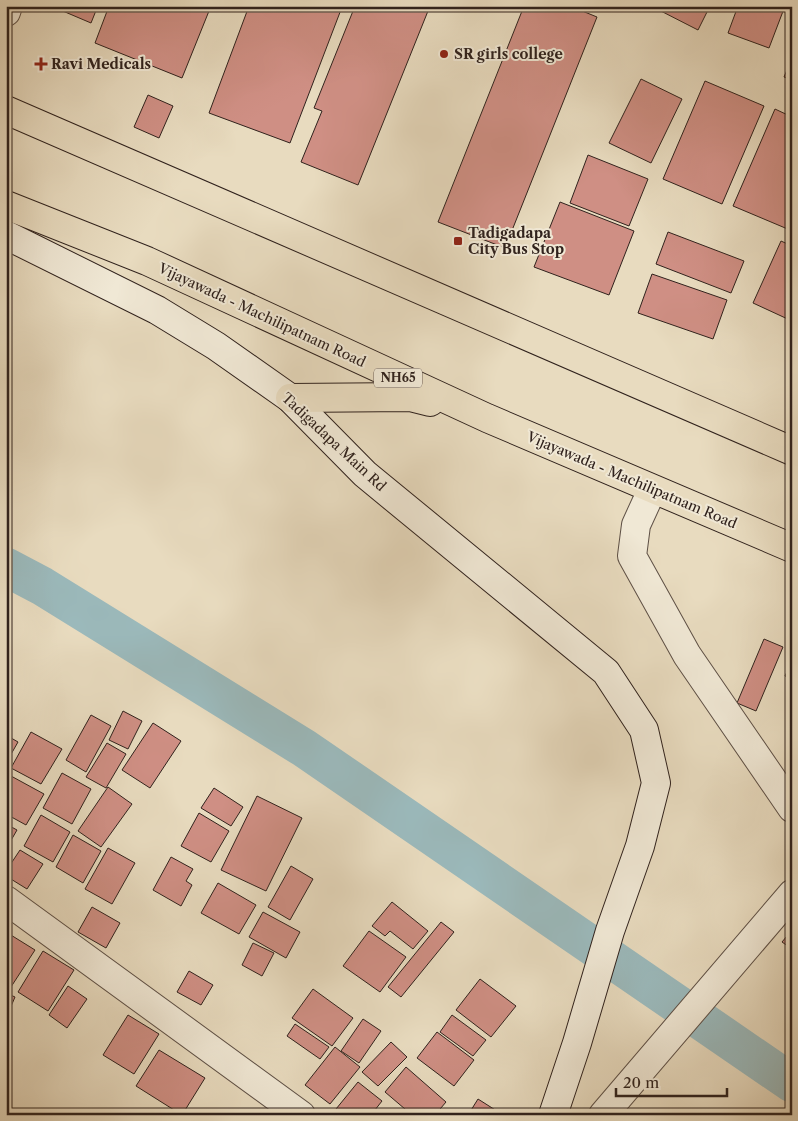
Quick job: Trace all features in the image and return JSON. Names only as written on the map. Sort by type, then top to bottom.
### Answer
[{"type":"highway","points":[[6,110],[792,450]]},
{"type":"highway","name":"Vijayawada - Machilipatnam Road","points":[[6,205],[147,261],[487,418],[652,490],[792,548]]},
{"type":"highway","points":[[290,398],[410,397],[487,418]]},
{"type":"main road","points":[[6,12],[8,6]]},
{"type":"main road","name":"Tadigadapa Main Rd","points":[[6,235],[158,310],[216,346],[290,398],[365,474],[606,672],[644,730],[656,783],[640,846],[610,931],[577,1044],[553,1115]]},
{"type":"main road","points":[[652,490],[636,525],[632,556],[688,655],[792,808]]},
{"type":"main road","points":[[603,1115],[787,899]]},
{"type":"main road","points":[[6,900],[301,1115]]},
{"type":"building","points":[[51,6],[93,6],[97,8],[91,23]]},
{"type":"building","points":[[109,6],[211,6],[182,78],[95,43]]},
{"type":"building","points":[[249,6],[342,7],[290,143],[209,113]]},
{"type":"building","points":[[355,6],[430,6],[358,185],[301,162],[322,111],[314,108]]},
{"type":"building","points":[[524,6],[570,6],[597,17],[505,248],[438,222]]},
{"type":"building","points":[[656,6],[710,6],[698,30],[655,8]]},
{"type":"building","points":[[738,6],[785,6],[769,48],[728,33]]},
{"type":"building","points":[[792,58],[792,80],[784,77]]},
{"type":"building","points":[[641,79],[682,99],[651,163],[609,143]]},
{"type":"building","points":[[705,81],[764,106],[722,204],[663,179]]},
{"type":"building","points":[[148,95],[173,106],[159,138],[134,127]]},
{"type":"building","points":[[775,109],[792,117],[790,230],[733,206]]},
{"type":"building","points":[[588,155],[648,179],[629,226],[570,203]]},
{"type":"building","points":[[560,202],[634,231],[609,295],[534,267]]},
{"type":"building","points":[[668,232],[744,261],[731,293],[656,264]]},
{"type":"building","points":[[781,241],[792,246],[792,321],[753,303]]},
{"type":"building","points":[[652,274],[727,300],[713,339],[638,313]]},
{"type":"building","points":[[764,639],[783,647],[756,711],[737,703]]},
{"type":"building","points":[[792,661],[792,680],[785,676]]},
{"type":"building","points":[[123,711],[142,721],[128,749],[109,740]]},
{"type":"building","points":[[91,715],[111,726],[86,772],[66,760]]},
{"type":"building","points":[[153,723],[181,741],[150,788],[122,770]]},
{"type":"building","points":[[31,732],[62,749],[41,784],[11,768]]},
{"type":"building","points":[[6,735],[18,742],[6,763]]},
{"type":"building","points":[[107,743],[126,754],[106,788],[86,777]]},
{"type":"building","points":[[62,773],[91,789],[72,824],[43,808]]},
{"type":"building","points":[[11,776],[44,794],[26,825],[6,814],[6,784]]},
{"type":"building","points":[[108,787],[132,804],[101,847],[78,831]]},
{"type":"building","points":[[214,788],[243,807],[231,826],[201,808]]},
{"type":"building","points":[[257,796],[302,818],[266,891],[221,870]]},
{"type":"building","points":[[199,813],[229,831],[211,862],[181,846]]},
{"type":"building","points":[[41,815],[70,832],[53,862],[24,846]]},
{"type":"building","points":[[6,824],[17,830],[6,849]]},
{"type":"building","points":[[73,835],[101,851],[83,883],[56,867]]},
{"type":"building","points":[[108,848],[135,863],[112,904],[85,889]]},
{"type":"building","points":[[20,850],[43,864],[27,889],[6,876],[6,871]]},
{"type":"building","points":[[171,857],[193,869],[186,881],[192,885],[181,906],[153,890]]},
{"type":"building","points":[[291,866],[313,879],[290,920],[268,907]]},
{"type":"building","points":[[218,883],[256,905],[239,934],[201,913]]},
{"type":"building","points":[[392,902],[428,931],[413,949],[390,931],[385,936],[372,926]]},
{"type":"building","points":[[92,907],[120,923],[106,948],[78,932]]},
{"type":"building","points":[[263,912],[300,932],[286,958],[249,937]]},
{"type":"building","points":[[441,922],[454,932],[401,997],[388,987]]},
{"type":"building","points":[[792,930],[792,949],[782,942]]},
{"type":"building","points":[[369,931],[406,957],[380,992],[343,966]]},
{"type":"building","points":[[6,932],[35,950],[9,990],[6,988]]},
{"type":"building","points":[[253,943],[274,953],[262,976],[242,965]]},
{"type":"building","points":[[43,951],[74,970],[48,1011],[18,992]]},
{"type":"building","points":[[189,971],[213,985],[201,1005],[177,992]]},
{"type":"building","points":[[480,979],[516,1006],[491,1037],[456,1010]]},
{"type":"building","points":[[68,986],[87,999],[67,1028],[49,1015]]},
{"type":"building","points":[[313,989],[353,1018],[332,1046],[292,1018]]},
{"type":"building","points":[[6,993],[15,997],[6,1018]]},
{"type":"building","points":[[128,1015],[159,1034],[134,1074],[103,1055]]},
{"type":"building","points":[[452,1015],[486,1040],[473,1056],[440,1032]]},
{"type":"building","points":[[363,1019],[381,1031],[359,1063],[341,1051]]},
{"type":"building","points":[[295,1024],[329,1047],[320,1059],[287,1036]]},
{"type":"building","points":[[437,1032],[474,1060],[454,1086],[417,1058]]},
{"type":"building","points":[[391,1042],[407,1057],[378,1086],[362,1072]]},
{"type":"building","points":[[335,1047],[360,1067],[330,1104],[305,1085]]},
{"type":"building","points":[[159,1050],[205,1078],[182,1115],[136,1086]]},
{"type":"building","points":[[406,1067],[446,1102],[435,1115],[412,1115],[385,1092]]},
{"type":"building","points":[[358,1082],[382,1101],[371,1115],[343,1115],[336,1109]]},
{"type":"building","points":[[478,1099],[500,1113],[499,1115],[468,1115]]},
{"type":"waterway","points":[[6,567],[42,586],[304,748],[792,1083]]},
{"type":"place","name":"SR girls college","points":[[444,54]]},
{"type":"place","name":"Ravi Medicals","points":[[41,64]]},
{"type":"place","name":"Tadigadapa City Bus Stop","points":[[458,241]]}]
